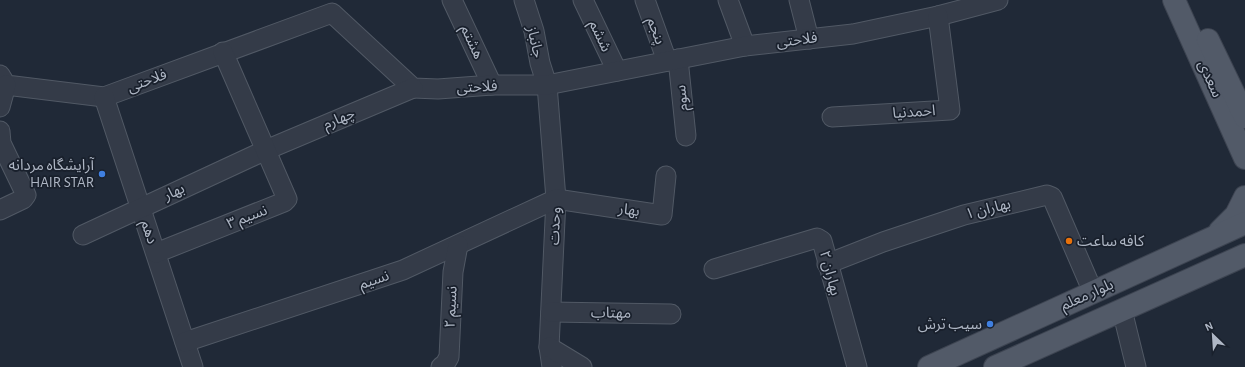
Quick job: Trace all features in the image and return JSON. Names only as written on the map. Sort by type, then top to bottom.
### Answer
[{"type":"main road","name":"سعدی","points":[[1174,0],[1245,158]]},
{"type":"main road","name":"سعدی","points":[[1189,0],[1245,117]]},
{"type":"main road","points":[[1213,238],[1236,214],[1245,197]]},
{"type":"main road","name":"بلوار معلم","points":[[929,367],[1245,223]]},
{"type":"main road","name":"بلوار معلم","points":[[995,367],[1245,255]]},
{"type":"street","name":"هشتم","points":[[452,0],[492,85]]},
{"type":"street","name":"جانباز","points":[[524,0],[534,31],[546,85]]},
{"type":"street","name":"ششم","points":[[583,0],[617,71]]},
{"type":"street","name":"پنجم","points":[[645,0],[673,60]]},
{"type":"street","points":[[728,0],[745,46]]},
{"type":"street","points":[[799,0],[809,39]]},
{"type":"street","name":"فلاحتی","points":[[3,80],[104,97],[223,52],[326,6],[413,88],[438,89],[492,85],[546,85],[745,46],[853,34],[938,16],[998,0]]},
{"type":"street","name":"احمدنیا","points":[[832,117],[950,110],[938,16]]},
{"type":"street","points":[[223,52],[266,150]]},
{"type":"street","name":"سوم","points":[[673,60],[686,136]]},
{"type":"street","points":[[0,107],[3,80]]},
{"type":"street","name":"وحدت","points":[[546,85],[556,199],[549,347],[552,367]]},
{"type":"street","name":"چهارم","points":[[266,150],[413,88]]},
{"type":"street","name":"دهم","points":[[104,97],[193,367]]},
{"type":"street","points":[[0,131],[1,144],[26,195],[23,200],[0,210]]},
{"type":"street","name":"بهار","points":[[83,235],[266,150]]},
{"type":"street","name":"نسیم ۳","points":[[156,253],[284,202],[287,199],[285,192],[266,150]]},
{"type":"street","name":"بهار","points":[[556,199],[662,215],[666,176]]},
{"type":"street","name":"بهاران ۱","points":[[827,264],[883,242],[964,215],[1047,195],[1052,197],[1094,292]]},
{"type":"street","name":"نسیم","points":[[185,342],[403,270],[556,199]]},
{"type":"street","name":"بهاران ۲","points":[[714,269],[817,238],[822,241],[827,264],[857,367]]},
{"type":"street","name":"نسیم ٢","points":[[442,367],[449,357],[453,272],[458,245]]},
{"type":"street","points":[[1122,310],[1136,367]]},
{"type":"street","name":"مهتاب","points":[[551,312],[671,314]]},
{"type":"street","points":[[549,347],[582,367]]},
{"type":"place","name":"آرایشگاه مردانه HAIR STAR","points":[[102,174]]},
{"type":"place","name":"کافه ساعت","points":[[1069,241]]},
{"type":"place","name":"سیب ترش","points":[[990,324]]}]
